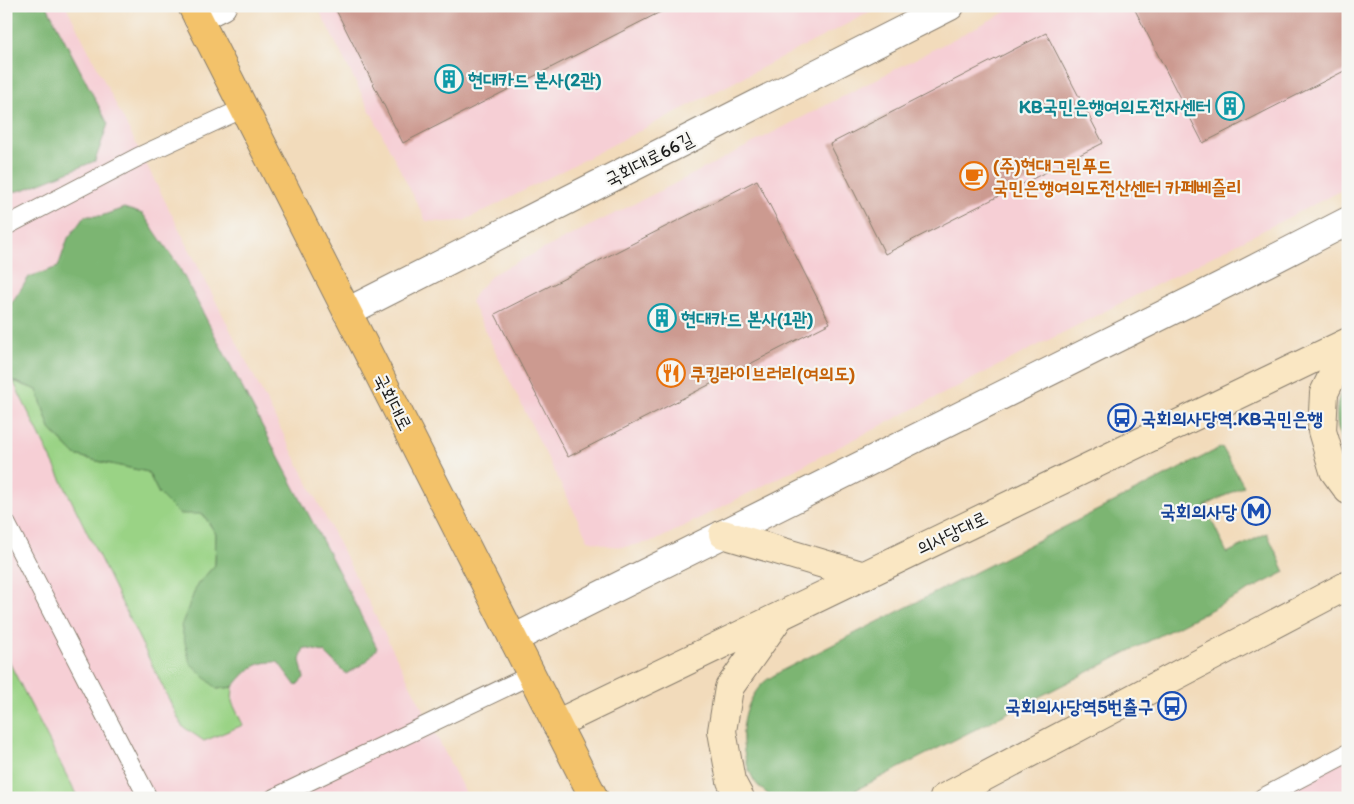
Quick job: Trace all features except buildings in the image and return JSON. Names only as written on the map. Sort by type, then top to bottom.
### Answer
[{"type":"main road","name":"국회대로","points":[[204,10],[244,108],[594,798]]},
{"type":"main road","name":"의사당대로","points":[[556,724],[1348,342]]},
{"type":"main road","points":[[1348,353],[1340,360],[1324,393],[1322,432],[1334,471],[1348,490]]},
{"type":"main road","points":[[723,534],[864,576]]},
{"type":"main road","points":[[944,798],[1348,585]]},
{"type":"main road","points":[[740,798],[731,782],[722,731],[729,688],[781,616]]},
{"type":"street","name":"국회대로66길","points":[[347,312],[950,6]]},
{"type":"street","points":[[513,639],[1348,221]]},
{"type":"lane","points":[[6,226],[138,157],[244,108]]},
{"type":"lane","points":[[8,530],[148,798]]},
{"type":"lane","points":[[274,798],[531,675]]},
{"type":"lane","points":[[1262,798],[1348,753]]},
{"type":"shaded area","points":[[6,6],[66,6],[468,798],[6,798]]},
{"type":"shaded area","points":[[317,6],[882,6],[494,206],[463,221],[445,222],[426,221]]},
{"type":"shaded area","points":[[1017,6],[1348,6],[1348,187],[655,541],[624,547],[610,546],[588,540],[471,302],[477,291],[493,274],[670,186]]},
{"type":"shaded area","points":[[1348,758],[1348,798],[1268,798]]},
{"type":"green space","points":[[6,6],[47,6],[108,124],[95,161],[23,190],[6,193]]},
{"type":"green space","points":[[124,208],[143,214],[178,265],[377,648],[366,662],[346,674],[324,652],[304,648],[300,660],[304,678],[296,686],[278,662],[270,662],[252,668],[233,687],[217,689],[190,663],[181,626],[197,585],[215,565],[216,534],[203,514],[179,514],[159,494],[148,472],[75,455],[50,429],[37,390],[6,378],[6,311],[29,277],[58,267],[68,238],[85,216],[101,216]]},
{"type":"green space","points":[[13,381],[37,390],[50,429],[75,455],[148,472],[159,494],[203,514],[216,534],[215,565],[197,585],[217,689],[233,687],[232,702],[243,725],[204,741],[182,726]]},
{"type":"green space","points":[[1348,381],[1348,457],[1340,438],[1337,409],[1342,390]]},
{"type":"green space","points":[[1222,447],[1244,486],[1205,506],[1227,553],[1267,533],[1285,572],[840,798],[772,798],[755,782],[745,757],[743,731],[749,705],[755,693],[767,679]]},
{"type":"green space","points":[[6,656],[78,798],[6,798]]},
{"type":"place","name":"현대카드 본사(2관)","points":[[449,79]]},
{"type":"place","name":"KB국민은행여의도전자센터","points":[[1230,106]]},
{"type":"place","name":"(주)현대그린푸드 국민은행여의도전산센터 카페베즐리","points":[[974,176]]},
{"type":"place","name":"현대카드 본사(1관)","points":[[662,318]]},
{"type":"place","name":"쿠킹라이브러리(여의도)","points":[[671,373]]},
{"type":"place","name":"국회의사당역.KB국민은행","points":[[1122,418]]},
{"type":"place","name":"국회의사당","points":[[1256,511]]},
{"type":"place","name":"국회의사당역5번출구","points":[[1172,706]]}]
